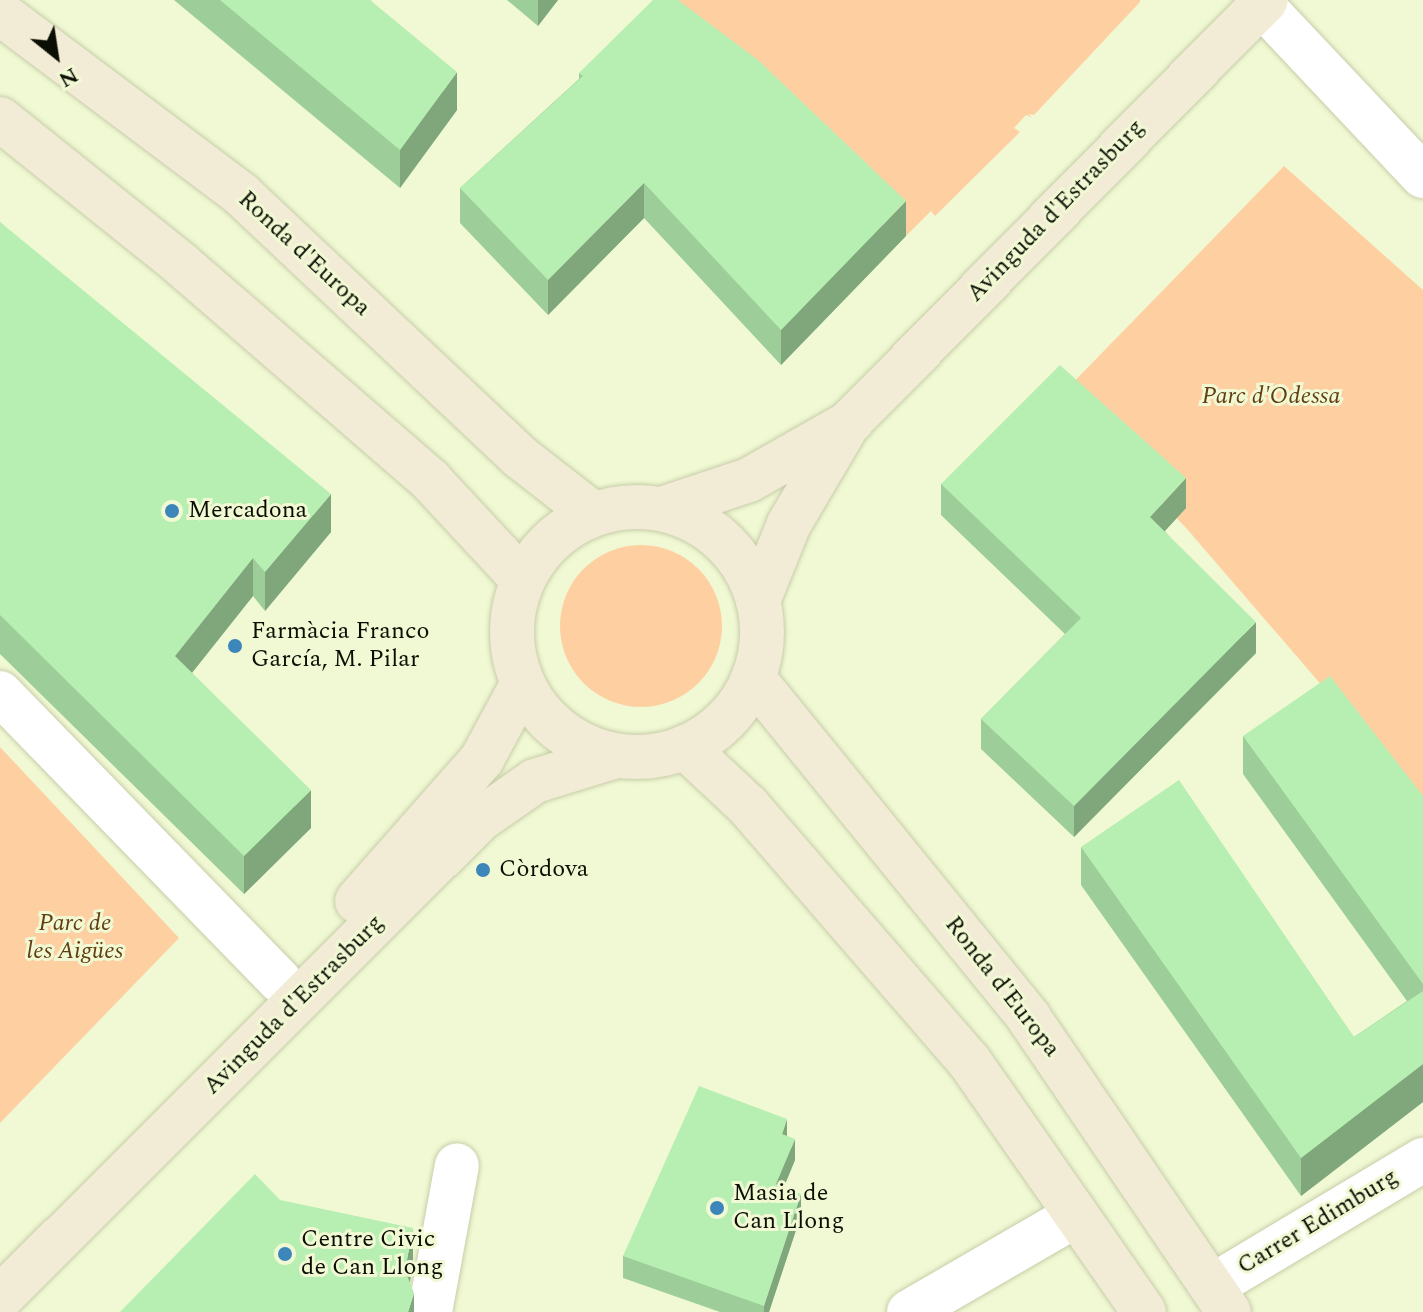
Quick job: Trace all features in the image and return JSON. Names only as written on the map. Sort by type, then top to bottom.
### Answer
[{"type":"main road","name":"Avinguda d'Estrasburg","points":[[758,601],[789,524],[848,424],[1262,1]]},
{"type":"main road","name":"Ronda d'Europa","points":[[0,13],[242,195],[520,457],[592,513]]},
{"type":"main road","points":[[0,119],[182,265],[431,481],[522,579]]},
{"type":"main road","name":"Avinguda d'Estrasburg","points":[[662,509],[749,480],[848,424]]},
{"type":"main road","points":[[631,507],[662,509],[691,516],[725,540],[751,576],[758,601],[761,650],[742,704],[722,726],[685,747],[649,757],[616,756],[559,732],[522,685],[511,619],[522,579],[550,540],[592,513],[631,507]]},
{"type":"main road","name":"Ronda d'Europa","points":[[753,678],[1029,1018],[1222,1298]]},
{"type":"main road","name":"Avinguda d'Estrasburg","points":[[0,1256],[280,981],[440,812],[482,759],[522,685]]},
{"type":"main road","points":[[685,747],[748,806],[969,1061],[1144,1312]]},
{"type":"main road","name":"Avinguda d'Estrasburg","points":[[0,1298],[479,820],[535,781],[616,756]]},
{"type":"street","points":[[1262,1],[1423,176]]},
{"type":"street","points":[[0,693],[280,981]]},
{"type":"street","name":"Carrer Edimburg","points":[[1222,1298],[1423,1160]]},
{"type":"street","points":[[430,1312],[457,1165]]},
{"type":"street","points":[[909,1312],[1007,1260],[1076,1215]]},
{"type":"green space","points":[[660,0],[1140,2],[1034,115],[1028,114],[1032,118],[1026,115],[1014,128],[1020,132],[935,216],[931,211],[906,236]]},
{"type":"green space","name":"Parc d'Odessa","points":[[1284,166],[1423,290],[1423,820],[1349,717],[1187,529],[1060,396]]},
{"type":"green space","points":[[641,545],[672,551],[698,569],[716,595],[722,626],[716,657],[698,683],[672,701],[641,707],[610,701],[584,683],[566,657],[560,626],[566,595],[584,569],[610,551]]},
{"type":"green space","name":"Parc de les Aigües","points":[[0,747],[179,938],[0,1123]]},
{"type":"building","points":[[220,0],[370,0],[457,72],[400,150]]},
{"type":"building","points":[[653,0],[678,0],[758,60],[906,201],[781,330],[644,183],[548,280],[460,188],[583,76],[579,73]]},
{"type":"building","points":[[0,222],[331,494],[265,572],[253,558],[175,656],[311,790],[244,856],[0,615]]},
{"type":"building","points":[[1060,365],[1186,478],[1150,517],[1256,622],[1074,806],[981,719],[1081,618],[941,484]]},
{"type":"building","points":[[1330,676],[1423,796],[1423,984],[1243,736]]},
{"type":"building","points":[[1179,780],[1354,1037],[1423,991],[1423,1064],[1301,1158],[1081,847]]},
{"type":"building","name":"Masia de Can Llong","points":[[699,1086],[787,1119],[782,1134],[795,1139],[776,1184],[801,1194],[764,1306],[623,1256]]},
{"type":"building","points":[[255,1174],[280,1200],[413,1228],[405,1270],[414,1293],[408,1312],[120,1312]]},
{"type":"place","name":"Mercadona","points":[[172,511]]},
{"type":"place","name":"Farmàcia Franco García, M. Pilar","points":[[235,646]]},
{"type":"place","name":"Còrdova","points":[[483,870]]},
{"type":"place","name":"Masia de Can Llong","points":[[717,1208]]},
{"type":"place","name":"Centre Civic de Can Llong","points":[[285,1254]]}]
